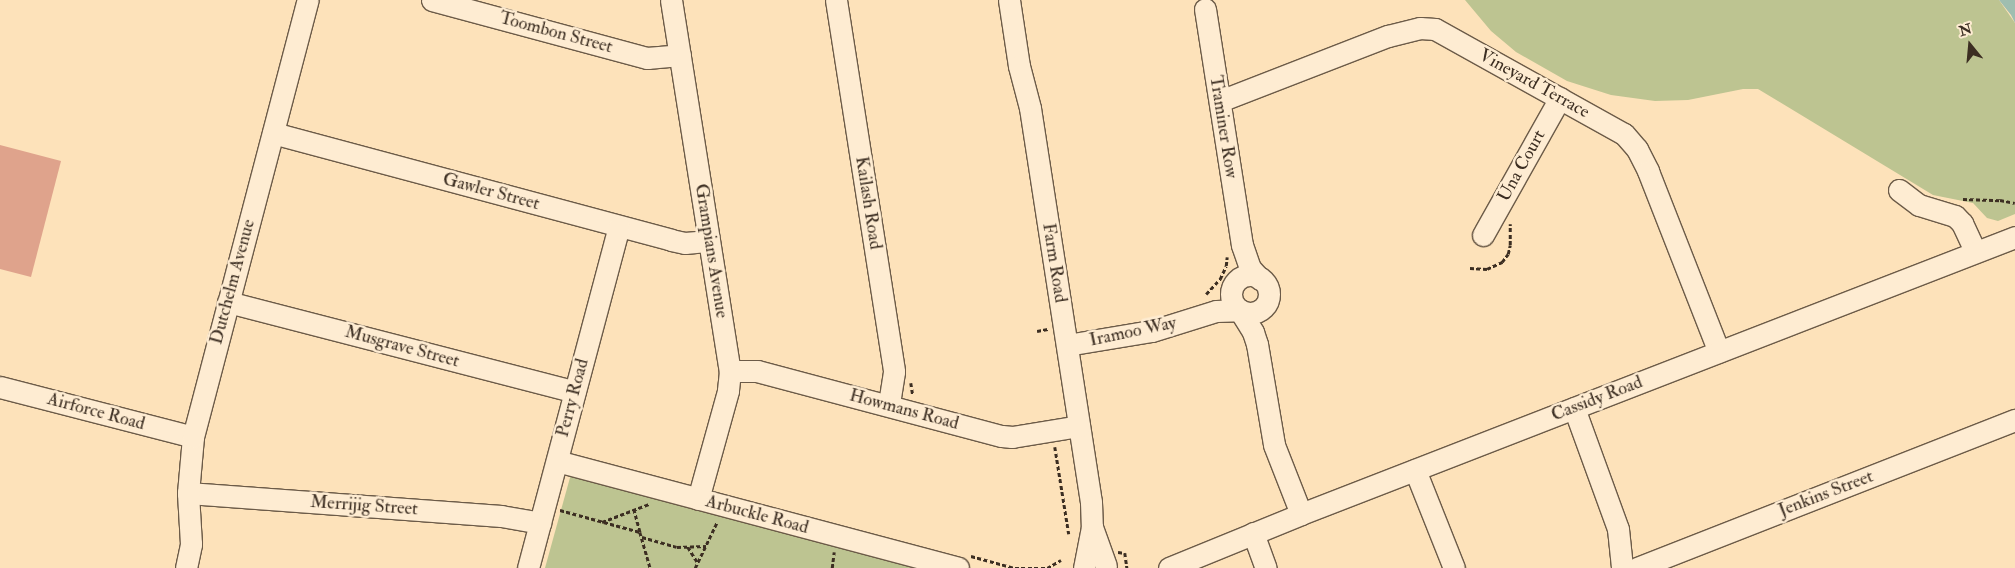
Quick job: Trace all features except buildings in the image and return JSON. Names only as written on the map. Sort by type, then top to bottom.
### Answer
[{"type":"street","name":"Dutchelm Avenue","points":[[186,568],[191,544],[188,493],[192,437],[308,0]]},
{"type":"street","name":"Toombon Street","points":[[432,0],[647,58],[680,55]]},
{"type":"street","name":"Grampians Avenue","points":[[671,0],[730,371],[728,391],[698,499]]},
{"type":"street","name":"Kailash Road","points":[[836,0],[894,372],[889,405]]},
{"type":"street","name":"Farm Road","points":[[1009,0],[1019,66],[1030,108],[1066,336],[1091,502],[1096,568]]},
{"type":"street","name":"Traminer Row","points":[[1205,9],[1220,101],[1235,249],[1240,264],[1234,285]]},
{"type":"street","name":"Vineyard Terrace","points":[[1220,101],[1388,36],[1420,28],[1435,30],[1624,134],[1637,149],[1648,171],[1719,352]]},
{"type":"street","name":"Una Court","points":[[1483,235],[1560,98]]},
{"type":"street","name":"Gawler Street","points":[[273,133],[678,242],[709,241]]},
{"type":"street","points":[[1899,190],[1919,205],[1955,216],[1962,223],[1975,251]]},
{"type":"street","name":"Perry Road","points":[[528,568],[618,227]]},
{"type":"street","name":"Cassidy Road","points":[[1156,568],[1174,565],[2015,237]]},
{"type":"street","name":"Traminer Row","points":[[1235,249],[1260,279]]},
{"type":"street","points":[[1257,344],[1268,290],[1260,279],[1247,276],[1234,285],[1231,297],[1257,344],[1274,445],[1301,514]]},
{"type":"street","name":"Iramoo Way","points":[[1066,336],[1152,332],[1200,306],[1216,304],[1234,285]]},
{"type":"street","name":"Musgrave Street","points":[[228,302],[575,392]]},
{"type":"street","name":"Iramoo Way","points":[[1200,306],[1216,311],[1240,311]]},
{"type":"street","points":[[1240,311],[1253,313],[1265,306]]},
{"type":"street","name":"Howmans Road","points":[[730,371],[757,371],[1002,436],[1079,426]]},
{"type":"street","name":"Airforce Road","points":[[0,387],[192,437]]},
{"type":"street","points":[[1574,408],[1618,529],[1622,568]]},
{"type":"street","name":"Jenkins Street","points":[[1637,568],[2015,420]]},
{"type":"street","name":"Arbuckle Road","points":[[557,461],[945,566]]},
{"type":"street","points":[[1415,470],[1454,568]]},
{"type":"street","name":"Merrijig Street","points":[[188,493],[501,516],[540,523]]},
{"type":"street","points":[[1253,533],[1266,568]]},
{"type":"path","points":[[1955,198],[2015,203]]},
{"type":"path","points":[[1470,268],[1480,270],[1494,267],[1506,257],[1510,244],[1510,221]]},
{"type":"path","points":[[1200,306],[1207,294],[1220,279],[1235,249]]},
{"type":"path","points":[[1037,331],[1066,336]]},
{"type":"path","points":[[1053,430],[1069,534]]},
{"type":"path","points":[[602,522],[651,503]]},
{"type":"path","points":[[559,510],[640,532]]},
{"type":"path","points":[[634,510],[650,568]]},
{"type":"path","points":[[695,568],[718,521],[709,519]]},
{"type":"path","points":[[642,537],[678,547],[706,546]]},
{"type":"path","points":[[688,547],[698,563]]},
{"type":"path","points":[[825,550],[843,554]]},
{"type":"path","points":[[832,568],[834,552]]},
{"type":"green space","points":[[1465,0],[1999,0],[2015,23],[2015,214],[1998,221],[1987,218],[1973,203],[1933,195],[1758,89],[1743,89],[1688,100],[1655,101],[1611,95],[1567,81],[1516,52],[1491,31]]},
{"type":"green space","points":[[571,474],[913,564],[914,568],[545,568]]},
{"type":"shaded area","points":[[1999,0],[2015,0],[2015,23],[2011,15]]}]
